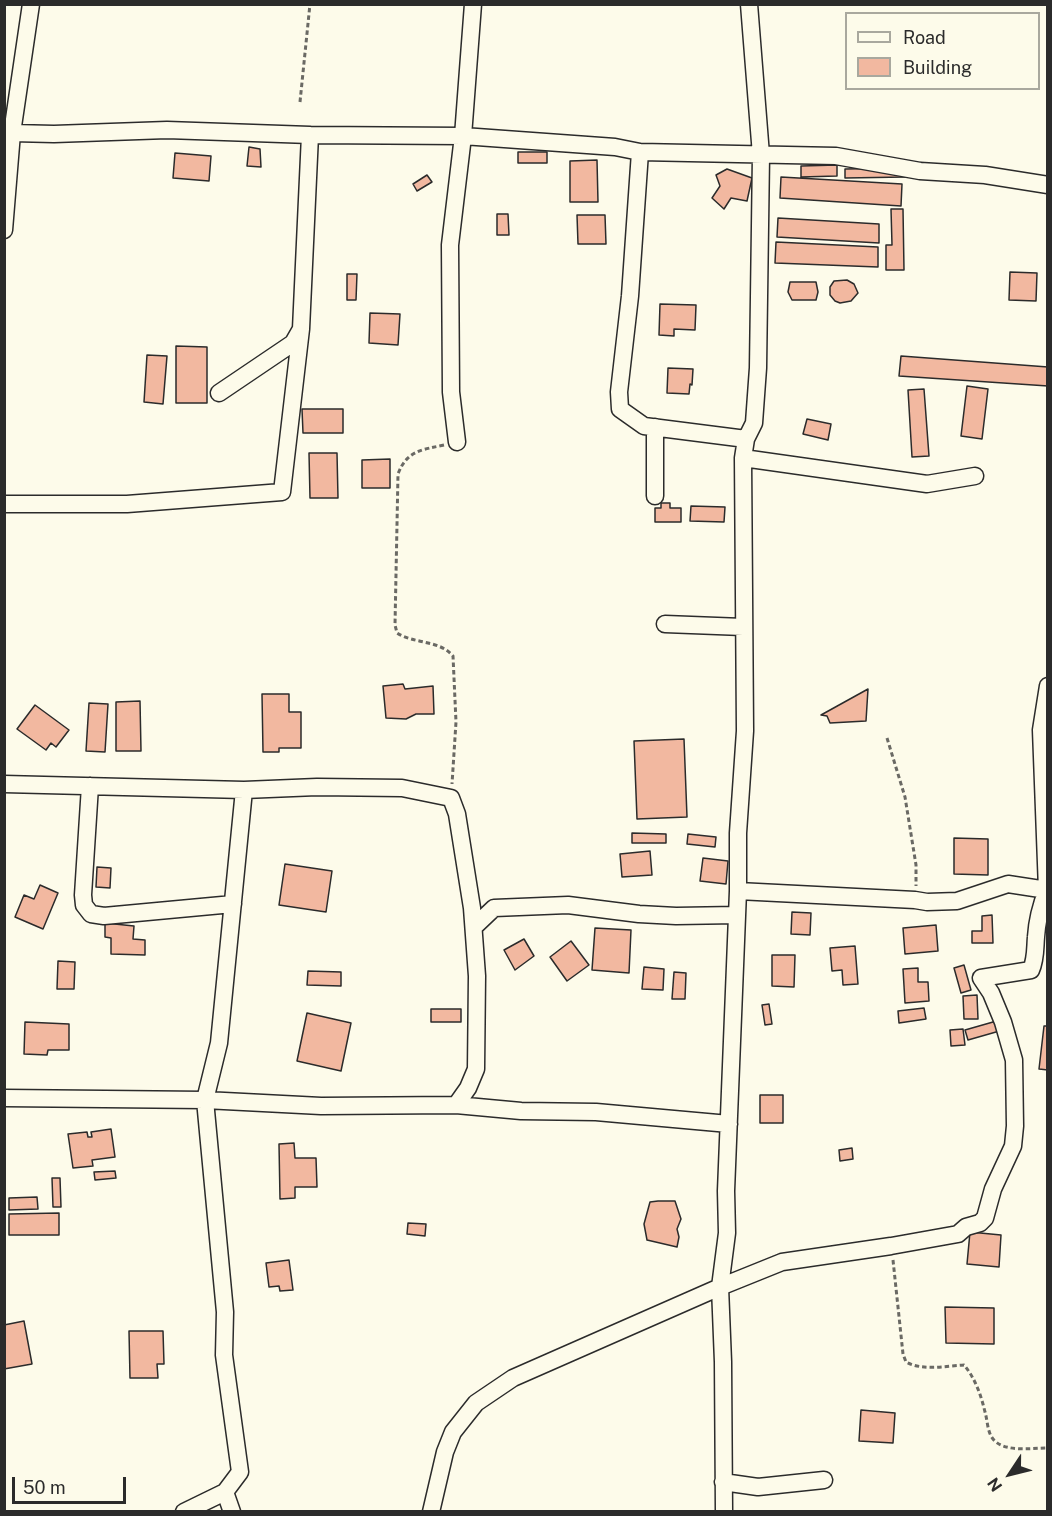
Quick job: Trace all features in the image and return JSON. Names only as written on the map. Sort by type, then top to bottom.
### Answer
[{"type":"street","points":[[4,230],[12,133],[31,4]]},
{"type":"street","points":[[457,442],[451,392],[450,245],[463,136],[473,4]]},
{"type":"street","points":[[724,1512],[720,1287],[727,1233],[738,833],[745,731],[743,458],[746,439],[754,423],[758,368],[761,155],[749,4]]},
{"type":"street","points":[[12,133],[54,134],[167,130],[310,135],[463,136],[615,147],[640,152],[836,156],[920,171],[985,175],[1047,184]]},
{"type":"street","points":[[4,504],[127,504],[282,492],[302,329],[310,135]]},
{"type":"street","points":[[640,152],[630,296],[619,392],[620,409],[644,426],[746,439]]},
{"type":"street","points":[[219,393],[293,343],[302,329]]},
{"type":"street","points":[[655,427],[655,496]]},
{"type":"street","points":[[743,458],[927,484],[975,476]]},
{"type":"street","points":[[665,624],[743,627]]},
{"type":"street","points":[[431,1512],[445,1452],[453,1432],[477,1403],[513,1378],[782,1262],[958,1234],[966,1227],[980,1223],[985,1218],[993,1189],[1013,1146],[1016,1110],[1014,1060],[1003,1022],[991,993],[981,978],[1031,970],[1035,962],[1041,906],[1047,890],[1041,730],[1047,686]]},
{"type":"street","points":[[4,784],[244,790],[317,787],[402,788],[451,798],[457,814],[469,892],[477,976],[476,1069],[468,1088],[456,1105]]},
{"type":"street","points":[[90,786],[83,895],[84,905],[92,914],[104,916],[233,904]]},
{"type":"street","points":[[184,1512],[225,1492],[240,1472],[224,1354],[225,1312],[206,1100],[219,1043],[244,790]]},
{"type":"street","points":[[738,891],[927,902],[957,901],[1008,884],[1047,890]]},
{"type":"street","points":[[469,892],[494,908],[568,904],[676,916],[736,915]]},
{"type":"street","points":[[474,927],[494,908]]},
{"type":"street","points":[[4,1098],[206,1100],[321,1106],[456,1105],[521,1111],[596,1112],[729,1124]]},
{"type":"street","points":[[723,1482],[758,1487],[824,1480]]},
{"type":"street","points":[[225,1492],[232,1512]]},
{"type":"path","points":[[300,102],[310,4]]},
{"type":"path","points":[[451,798],[456,722],[453,656],[446,649],[403,637],[397,633],[395,625],[398,474],[402,463],[409,455],[457,442]]},
{"type":"path","points":[[887,738],[905,797],[916,866],[915,900]]},
{"type":"path","points":[[891,1246],[903,1354],[906,1362],[913,1366],[964,1365],[971,1373],[989,1431],[997,1443],[1010,1447],[1047,1448]]},
{"type":"building","points":[[249,147],[260,149],[261,167],[247,166]]},
{"type":"building","points":[[518,152],[547,152],[547,163],[518,163]]},
{"type":"building","points":[[175,153],[211,156],[209,181],[173,178]]},
{"type":"building","points":[[597,160],[598,202],[570,202],[570,161]]},
{"type":"building","points":[[837,165],[837,176],[801,177],[801,166]]},
{"type":"building","points":[[904,168],[905,177],[845,178],[845,169]]},
{"type":"building","points":[[727,169],[752,178],[747,201],[731,198],[724,209],[712,198],[720,186],[716,175]]},
{"type":"building","points":[[427,175],[432,182],[417,191],[413,184]]},
{"type":"building","points":[[781,177],[902,184],[901,206],[780,198]]},
{"type":"building","points":[[891,209],[903,209],[904,270],[886,270],[886,245],[892,245]]},
{"type":"building","points":[[497,214],[508,214],[509,235],[497,235]]},
{"type":"building","points":[[577,215],[605,215],[606,244],[578,244]]},
{"type":"building","points":[[778,218],[879,224],[879,243],[777,237]]},
{"type":"building","points":[[776,242],[878,247],[878,267],[775,263]]},
{"type":"building","points":[[1010,272],[1037,273],[1036,301],[1009,300]]},
{"type":"building","points":[[347,274],[357,274],[356,300],[347,300]]},
{"type":"building","points":[[847,280],[854,284],[858,293],[851,301],[840,303],[835,301],[830,295],[830,287],[834,281]]},
{"type":"building","points":[[790,282],[816,282],[818,292],[816,300],[792,300],[788,292]]},
{"type":"building","points":[[660,304],[696,305],[695,330],[674,329],[674,336],[659,335]]},
{"type":"building","points":[[370,313],[400,314],[398,345],[369,343]]},
{"type":"building","points":[[176,346],[207,347],[207,403],[176,403]]},
{"type":"building","points":[[147,355],[167,356],[163,404],[144,402]]},
{"type":"building","points":[[901,356],[1048,367],[1048,386],[899,376]]},
{"type":"building","points":[[668,368],[693,369],[689,394],[667,393]]},
{"type":"building","points":[[967,386],[988,389],[982,439],[961,436]]},
{"type":"building","points":[[924,389],[929,456],[912,457],[908,390]]},
{"type":"building","points":[[302,409],[343,409],[343,433],[303,433]]},
{"type":"building","points":[[807,419],[831,424],[828,440],[803,434]]},
{"type":"building","points":[[309,453],[337,453],[338,498],[310,498]]},
{"type":"building","points":[[390,459],[390,488],[362,488],[362,460]]},
{"type":"building","points":[[661,503],[670,503],[670,508],[681,508],[681,522],[655,522],[655,508],[661,508]]},
{"type":"building","points":[[691,506],[725,507],[724,522],[690,521]]},
{"type":"building","points":[[403,684],[405,689],[433,686],[434,714],[416,714],[406,719],[386,718],[383,686]]},
{"type":"building","points":[[868,689],[866,721],[830,723],[827,716],[821,715]]},
{"type":"building","points":[[262,694],[289,694],[289,712],[301,712],[301,748],[279,748],[279,752],[263,752]]},
{"type":"building","points":[[140,701],[141,751],[116,751],[116,702]]},
{"type":"building","points":[[89,703],[108,704],[105,752],[86,751]]},
{"type":"building","points":[[35,705],[69,730],[56,747],[51,743],[46,750],[17,729]]},
{"type":"building","points":[[684,739],[687,817],[637,819],[634,741]]},
{"type":"building","points":[[632,833],[666,834],[666,843],[632,843]]},
{"type":"building","points":[[688,834],[716,837],[715,847],[687,844]]},
{"type":"building","points":[[954,838],[988,839],[988,875],[954,874]]},
{"type":"building","points":[[650,851],[652,875],[622,877],[620,854]]},
{"type":"building","points":[[703,858],[728,861],[726,884],[700,881]]},
{"type":"building","points":[[285,864],[332,871],[326,912],[279,905]]},
{"type":"building","points":[[97,867],[111,868],[110,888],[96,887]]},
{"type":"building","points":[[40,885],[58,893],[43,929],[15,917],[24,895],[34,899]]},
{"type":"building","points":[[792,912],[811,913],[810,935],[791,934]]},
{"type":"building","points":[[992,915],[993,943],[972,943],[972,931],[982,931],[982,916]]},
{"type":"building","points":[[105,923],[134,926],[133,939],[145,940],[145,955],[111,954],[111,938],[105,937]]},
{"type":"building","points":[[936,925],[938,951],[905,954],[903,928]]},
{"type":"building","points":[[595,928],[631,930],[629,973],[592,970]]},
{"type":"building","points":[[524,939],[534,956],[515,970],[504,950]]},
{"type":"building","points":[[571,941],[589,965],[567,981],[550,957]]},
{"type":"building","points":[[855,946],[858,984],[843,985],[842,970],[832,971],[830,948]]},
{"type":"building","points":[[772,955],[795,955],[794,987],[772,986]]},
{"type":"building","points":[[58,961],[75,962],[74,989],[57,989]]},
{"type":"building","points":[[964,965],[971,990],[961,993],[954,968]]},
{"type":"building","points":[[644,967],[664,969],[663,990],[642,989]]},
{"type":"building","points":[[918,968],[918,982],[928,982],[929,1001],[905,1003],[903,969]]},
{"type":"building","points":[[308,971],[341,972],[341,986],[307,985]]},
{"type":"building","points":[[674,972],[686,973],[685,999],[672,999]]},
{"type":"building","points":[[977,995],[978,1019],[964,1019],[963,996]]},
{"type":"building","points":[[769,1004],[772,1024],[765,1025],[762,1005]]},
{"type":"building","points":[[924,1008],[926,1019],[899,1023],[898,1011]]},
{"type":"building","points":[[431,1009],[461,1009],[461,1022],[431,1022]]},
{"type":"building","points":[[307,1013],[351,1023],[341,1071],[297,1061]]},
{"type":"building","points":[[1000,1020],[1003,1030],[968,1040],[965,1030]]},
{"type":"building","points":[[25,1022],[69,1024],[69,1050],[48,1050],[47,1055],[24,1054]]},
{"type":"building","points":[[1044,1026],[1048,1026],[1048,1070],[1039,1069]]},
{"type":"building","points":[[963,1029],[965,1045],[951,1046],[950,1030]]},
{"type":"building","points":[[760,1095],[783,1095],[783,1123],[760,1123]]},
{"type":"building","points":[[111,1129],[115,1157],[92,1160],[93,1166],[73,1168],[68,1134],[87,1132],[88,1137],[92,1137],[91,1132]]},
{"type":"building","points":[[294,1143],[295,1158],[316,1158],[317,1187],[295,1187],[295,1198],[280,1199],[279,1144]]},
{"type":"building","points":[[852,1148],[853,1159],[840,1161],[839,1150]]},
{"type":"building","points":[[115,1171],[116,1178],[95,1180],[94,1172]]},
{"type":"building","points":[[52,1178],[60,1178],[61,1207],[53,1207]]},
{"type":"building","points":[[37,1197],[38,1209],[9,1210],[9,1198]]},
{"type":"building","points":[[675,1201],[681,1219],[677,1229],[679,1237],[677,1247],[647,1240],[644,1224],[650,1202]]},
{"type":"building","points":[[59,1213],[59,1235],[9,1235],[9,1214]]},
{"type":"building","points":[[408,1223],[426,1224],[425,1236],[407,1234]]},
{"type":"building","points":[[970,1232],[1001,1235],[999,1267],[967,1264]]},
{"type":"building","points":[[289,1260],[293,1290],[280,1291],[279,1286],[269,1287],[266,1263]]},
{"type":"building","points":[[945,1307],[994,1308],[994,1344],[946,1343]]},
{"type":"building","points":[[24,1321],[32,1364],[4,1369],[4,1325]]},
{"type":"building","points":[[129,1331],[163,1331],[164,1364],[157,1364],[158,1378],[130,1378]]},
{"type":"building","points":[[861,1410],[895,1413],[893,1443],[859,1441]]}]
